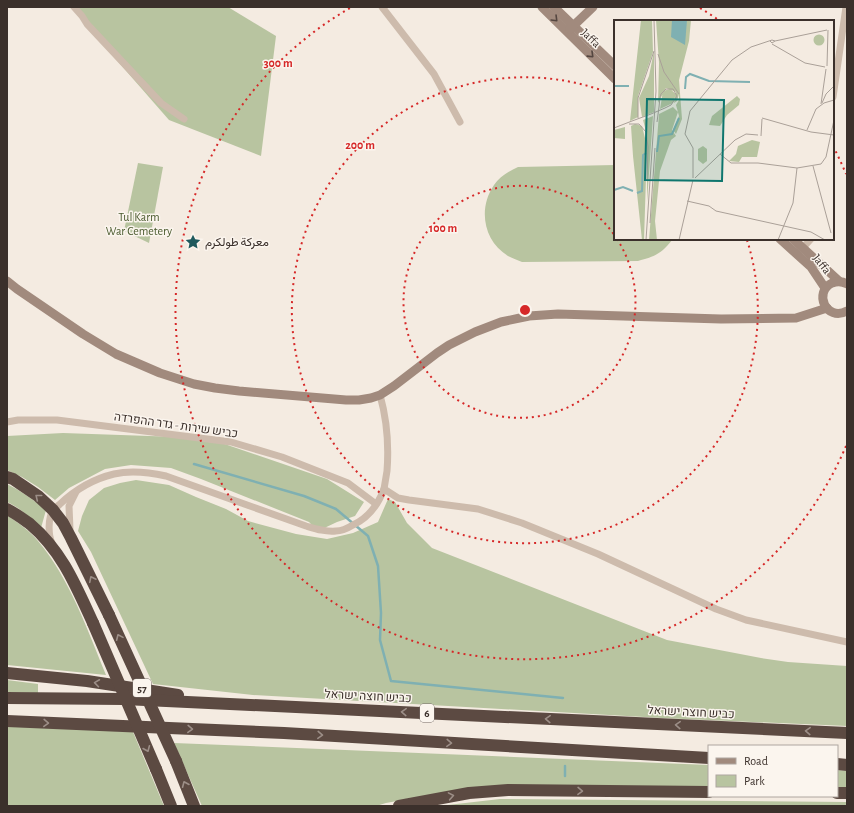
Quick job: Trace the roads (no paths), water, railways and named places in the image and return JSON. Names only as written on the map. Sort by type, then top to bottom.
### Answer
[{"type":"highway","points":[[7,477],[13,479],[33,493],[53,510],[63,523],[71,538]]},
{"type":"highway","points":[[7,509],[37,530],[56,552]]},
{"type":"highway","name":"57","points":[[71,538],[109,614],[176,762],[194,806]]},
{"type":"highway","name":"57","points":[[56,552],[74,582],[93,623],[171,806]]},
{"type":"highway","points":[[7,673],[87,681],[246,705]]},
{"type":"highway","name":"כביש חוצה ישראל","points":[[7,698],[124,699],[847,733]]},
{"type":"highway","points":[[7,722],[284,733],[708,758]]},
{"type":"highway","points":[[398,806],[469,793],[508,790],[708,792]]},
{"type":"street","points":[[74,7],[87,24],[160,103],[184,119]]},
{"type":"street","points":[[382,7],[434,74],[460,122]]},
{"type":"street","points":[[542,7],[570,29]]},
{"type":"street","points":[[554,7],[570,29]]},
{"type":"street","points":[[570,29],[593,7]]},
{"type":"street","points":[[834,90],[846,7]]},
{"type":"street","name":"Jaffa","points":[[570,29],[614,65]]},
{"type":"street","name":"Jaffa","points":[[570,29],[614,78]]},
{"type":"street","name":"Jaffa","points":[[782,240],[800,251],[843,283]]},
{"type":"street","name":"Jaffa","points":[[794,240],[825,288]]},
{"type":"street","points":[[800,251],[809,240]]},
{"type":"street","points":[[7,281],[83,334],[116,354],[160,373],[194,384],[215,388],[332,399],[359,400],[380,395],[437,353],[462,338],[501,322],[543,315],[566,314],[728,319],[796,318],[826,308]]},
{"type":"street","points":[[843,283],[834,282],[829,284],[825,288],[822,298],[826,308],[830,311],[840,313],[847,310]]},
{"type":"street","points":[[56,552],[49,533],[53,510],[77,490],[89,483],[113,474],[133,472],[166,476],[322,531],[337,532],[361,522],[370,513],[384,489],[387,462],[387,432],[380,395]]},
{"type":"street","name":"כביש שירות - גדר ההפרדה","points":[[7,422],[18,420],[57,420],[231,442],[282,457],[348,483],[376,504]]},
{"type":"street","points":[[384,489],[398,498],[478,509],[522,522],[598,554],[716,609],[746,620],[847,642]]},
{"type":"street","points":[[71,538],[69,528],[69,506],[77,490]]},
{"type":"waterway","points":[[194,464],[304,496],[336,509],[368,536],[378,566],[381,613],[380,640],[391,681],[563,698]]},
{"type":"waterway","points":[[565,766],[565,776]]},
{"type":"place","name":"معركة طولكرم","points":[[193,242]]},
{"type":"park label","name":"Tul Karm War Cemetery","points":[[139,224]]}]
